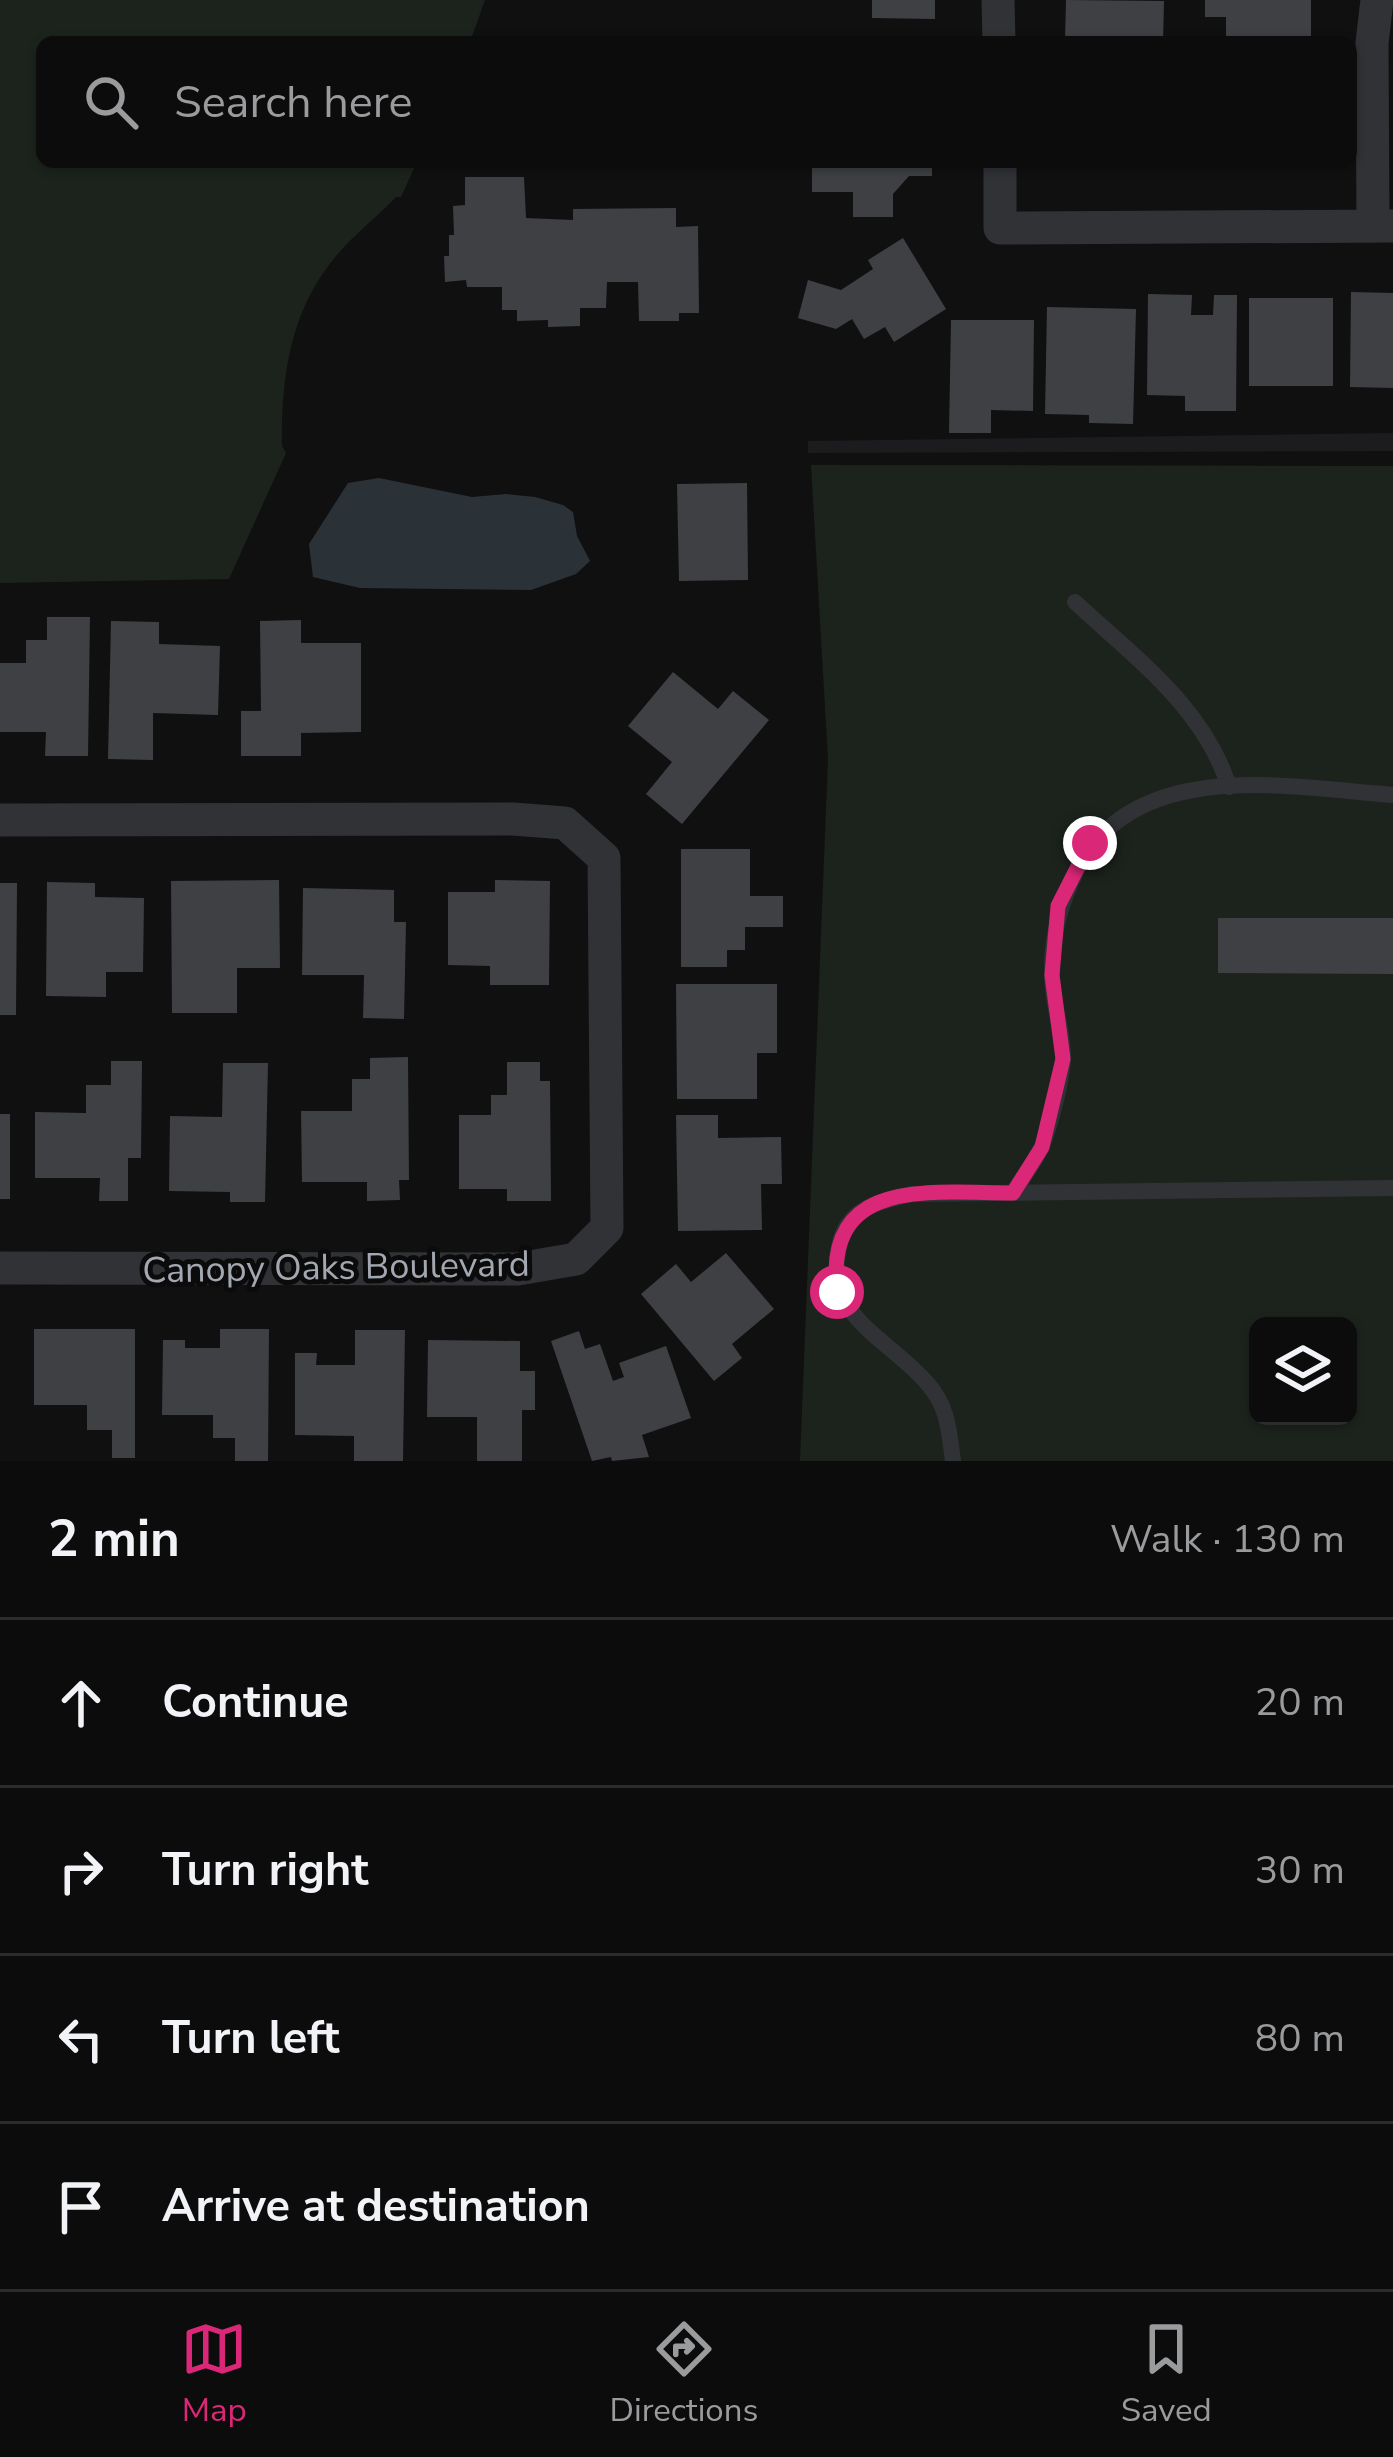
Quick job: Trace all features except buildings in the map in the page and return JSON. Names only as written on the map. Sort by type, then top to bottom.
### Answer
[{"type":"street","points":[[998,0],[999,36]]},
{"type":"street","points":[[1000,168],[1000,228],[1383,226],[1372,43],[1377,0]]},
{"type":"street","name":"Canopy Oaks Boulevard","points":[[0,820],[565,823],[604,858],[607,1162],[607,1228],[576,1259],[518,1269],[0,1268]]},
{"type":"lane","points":[[1075,602],[1178,697],[1221,761],[1229,787]]},
{"type":"lane","points":[[1013,1193],[1042,1147],[1063,1059],[1052,975],[1058,906],[1090,843],[1129,810],[1186,792],[1307,785],[1393,795]]},
{"type":"lane","points":[[953,1461],[947,1412],[928,1383],[870,1331],[837,1292],[834,1266],[842,1234],[868,1203],[912,1194],[1393,1188]]},
{"type":"shaded area","points":[[0,0],[485,0],[472,36],[36,36],[36,168],[414,168],[401,197],[336,256],[305,306],[286,374],[282,446],[286,453],[229,579],[0,583]]},
{"type":"shaded area","points":[[1393,433],[1393,451],[808,453],[808,441]]},
{"type":"shaded area","points":[[811,465],[1393,466],[1393,1461],[800,1461],[828,759]]},
{"type":"shaded area","points":[[379,478],[472,497],[506,494],[563,505],[573,512],[577,536],[590,561],[576,574],[531,590],[360,588],[313,577],[309,544],[348,483]]},
{"type":"route","points":[[837,1292],[834,1266],[842,1234],[868,1203],[912,1194],[1013,1193],[1042,1147],[1063,1059],[1052,975],[1058,906],[1090,843]]}]
